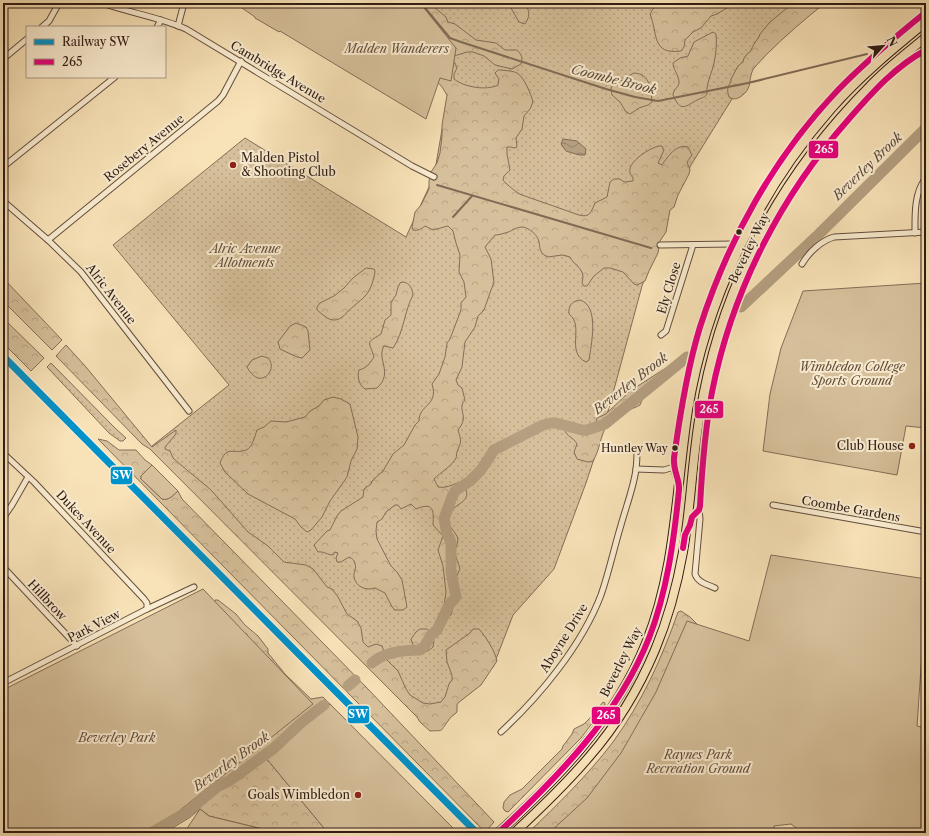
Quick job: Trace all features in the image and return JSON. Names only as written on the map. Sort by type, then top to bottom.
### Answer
[{"type":"highway","name":"Beverley Way","points":[[498,833],[554,780],[580,750],[620,695],[646,644],[660,604],[666,575],[693,382],[714,308],[730,268],[752,225],[771,190],[790,161],[830,110],[864,75],[896,46],[926,22]]},
{"type":"highway","name":"Beverley Way","points":[[514,833],[589,757],[604,738],[637,687],[655,649],[670,608],[676,585],[685,535],[699,415],[705,384],[723,317],[742,267],[780,198],[819,142],[861,95],[904,55],[926,37]]},
{"type":"highway","points":[[904,55],[926,42]]},
{"type":"street","points":[[43,26],[49,21],[59,3]]},
{"type":"street","name":"Cambridge Avenue","points":[[102,3],[178,26],[241,62],[412,166],[434,177]]},
{"type":"street","points":[[178,26],[184,3]]},
{"type":"street","name":"Beverley Way","points":[[679,484],[674,467],[684,394],[698,334],[717,281],[733,244],[772,175],[811,121],[853,75],[926,12]]},
{"type":"street","points":[[158,26],[161,20]]},
{"type":"street","points":[[3,59],[26,40]]},
{"type":"street","name":"Beverley Way","points":[[715,588],[699,582],[696,579],[695,574],[700,519],[699,510],[704,442],[716,370],[729,323],[742,287],[762,244],[791,194],[821,150],[835,133],[889,77],[907,61],[926,50]]},
{"type":"street","name":"Rosebery Avenue","points":[[48,240],[218,101],[223,95],[241,62]]},
{"type":"street","points":[[3,167],[114,78]]},
{"type":"street","points":[[915,233],[918,190],[925,179]]},
{"type":"street","name":"Alric Avenue","points":[[3,201],[48,240],[81,272],[189,411]]},
{"type":"street","points":[[802,264],[806,257],[825,240],[834,237],[926,232]]},
{"type":"street","points":[[660,245],[733,244]]},
{"type":"street","name":"Ely Close","points":[[661,335],[666,331],[693,245]]},
{"type":"street","name":"Aboyne Drive","points":[[501,732],[520,714],[552,677],[593,614],[610,566],[636,469],[637,448]]},
{"type":"street","name":"Dukes Avenue","points":[[3,453],[28,477],[144,599],[147,603],[147,609]]},
{"type":"street","points":[[636,469],[664,470],[674,467]]},
{"type":"street","points":[[3,518],[28,477]]},
{"type":"street","name":"Coombe Gardens","points":[[773,505],[926,532]]},
{"type":"street","name":"Beverley Way","points":[[685,535],[692,517],[699,510]]},
{"type":"street","name":"Hillbrow","points":[[3,567],[77,646]]},
{"type":"street","name":"Park View","points":[[3,683],[147,609],[194,587]]},
{"type":"green space","name":"Malden Wanderers","points":[[249,3],[420,3],[456,48],[451,81],[440,78],[426,119],[280,31],[279,32],[255,18],[242,8]]},
{"type":"green space","points":[[415,3],[429,3],[446,17],[448,22],[455,24],[476,40],[496,43],[505,50],[517,50],[522,57],[521,64],[512,69],[495,65],[484,56],[473,52],[467,52],[454,56]]},
{"type":"green space","name":"Alric Avenue Allotments","points":[[420,3],[823,3],[775,43],[750,70],[691,165],[670,208],[642,286],[600,441],[554,569],[513,615],[493,667],[425,723],[152,446],[229,385],[113,245],[245,138],[406,237],[434,176],[456,48]]},
{"type":"green space","points":[[508,3],[525,3],[529,14],[525,24],[519,22]]},
{"type":"green space","points":[[658,3],[735,3],[711,16],[701,28],[693,32],[685,40],[684,47],[681,51],[671,51],[665,50],[660,46],[655,35],[650,14]]},
{"type":"green space","points":[[793,3],[825,3],[788,34],[754,68],[749,87],[744,94],[737,99],[729,97],[728,87],[738,66],[743,62],[744,58],[750,52],[760,34],[770,22]]},
{"type":"green space","points":[[713,32],[716,34],[716,52],[707,86],[707,94],[704,97],[683,107],[678,104],[673,95],[679,83],[673,63],[680,58],[688,56],[694,42]]},
{"type":"green space","points":[[451,62],[455,63],[457,68],[454,74],[454,79],[469,86],[487,88],[498,85],[499,79],[495,73],[498,70],[517,73],[527,86],[533,102],[530,109],[524,116],[522,129],[516,138],[517,147],[507,147],[510,170],[504,176],[503,180],[522,195],[579,215],[586,216],[590,214],[595,203],[607,197],[610,182],[614,179],[620,179],[624,182],[633,181],[630,174],[631,165],[648,150],[662,146],[664,150],[658,163],[662,165],[676,149],[680,147],[688,147],[692,155],[687,162],[690,170],[689,174],[678,195],[674,207],[670,210],[666,232],[660,241],[658,253],[645,281],[637,285],[634,284],[623,272],[610,268],[604,268],[594,276],[587,286],[584,286],[582,283],[583,274],[570,257],[562,255],[548,257],[540,250],[539,242],[535,234],[523,227],[495,235],[485,247],[491,259],[494,283],[484,310],[478,316],[475,327],[465,342],[462,367],[456,380],[458,385],[462,388],[465,400],[462,405],[463,421],[458,430],[460,444],[454,461],[434,479],[438,487],[462,483],[467,495],[461,503],[450,512],[448,517],[449,524],[458,539],[455,551],[460,569],[454,582],[460,594],[459,598],[454,604],[451,615],[441,618],[440,615],[444,606],[446,592],[443,566],[438,550],[443,536],[433,525],[433,511],[431,508],[426,506],[416,509],[411,504],[401,509],[398,505],[395,505],[386,512],[382,519],[377,522],[377,539],[391,566],[402,580],[407,607],[403,610],[395,610],[385,593],[375,588],[368,589],[359,586],[354,577],[355,566],[354,561],[351,558],[349,557],[341,562],[337,562],[336,558],[338,553],[335,552],[333,555],[318,552],[314,545],[327,531],[330,530],[341,511],[363,497],[364,489],[383,471],[393,454],[404,445],[415,425],[419,421],[422,411],[433,397],[432,384],[439,374],[445,357],[447,343],[461,310],[461,303],[466,297],[464,282],[459,272],[460,255],[453,231],[448,226],[433,230],[425,226],[419,230],[413,230],[412,227],[415,212],[421,205],[429,189],[431,172],[437,163],[440,153],[442,125],[447,95],[435,79]]},
{"type":"green space","points":[[634,73],[643,76],[649,83],[652,102],[630,114],[626,112],[620,102],[612,95],[611,88],[618,81],[625,80],[626,77]]},
{"type":"green space","points":[[366,268],[374,269],[375,271],[371,287],[368,293],[345,315],[339,319],[331,320],[317,310],[320,303],[334,296]]},
{"type":"green space","points":[[3,278],[62,340],[52,350],[3,301]]},
{"type":"green space","points":[[403,282],[410,286],[413,295],[400,335],[393,348],[384,346],[382,351],[385,371],[382,382],[377,388],[365,389],[359,381],[359,370],[366,367],[374,357],[370,341],[381,334],[385,320],[391,315],[391,302],[396,295],[400,283]]},
{"type":"green space","name":"Wimbledon College Sports Ground","points":[[926,283],[926,428],[906,426],[897,475],[763,451],[770,394],[781,348],[803,291]]},
{"type":"green space","points":[[580,300],[586,304],[590,310],[593,327],[589,360],[586,362],[580,358],[577,352],[575,325],[569,314],[571,304]]},
{"type":"green space","points":[[3,318],[44,358],[31,371],[3,343]]},
{"type":"green space","points":[[296,323],[306,327],[308,331],[310,350],[302,358],[280,349],[278,342],[290,326]]},
{"type":"green space","points":[[66,345],[152,447],[176,430],[176,434],[165,447],[165,449],[170,451],[173,458],[211,490],[248,532],[268,546],[284,562],[306,565],[313,569],[327,587],[332,589],[347,614],[357,621],[361,628],[363,642],[368,647],[376,644],[382,646],[387,660],[398,671],[410,695],[423,703],[430,704],[441,702],[445,697],[449,684],[452,680],[452,675],[447,662],[446,650],[470,633],[473,629],[479,629],[490,644],[497,661],[481,685],[458,703],[457,712],[450,718],[440,731],[430,731],[420,722],[417,717],[150,449],[142,444],[56,356]]},
{"type":"green space","points":[[686,355],[685,360],[644,395],[640,405],[625,412],[614,423],[607,425],[593,461],[588,462],[577,459],[574,452],[577,444],[565,432],[565,426],[592,425],[597,418],[606,414],[630,391]]},
{"type":"green space","points":[[262,356],[268,358],[271,363],[271,368],[270,372],[266,376],[257,378],[247,367],[252,360]]},
{"type":"green space","points":[[51,363],[126,438],[123,441],[120,441],[109,433],[47,367]]},
{"type":"green space","points":[[333,397],[350,404],[358,437],[357,449],[351,461],[347,477],[330,501],[322,517],[311,530],[307,532],[295,519],[248,494],[225,472],[220,463],[225,454],[228,452],[248,449],[253,442],[257,430],[264,427],[271,421],[286,422],[305,417],[324,400]]},
{"type":"green space","points":[[98,439],[107,441],[119,450],[136,450],[152,465],[141,476],[141,479],[162,499],[173,496],[178,491],[182,499],[368,689],[494,822],[485,832]]},
{"type":"green space","points":[[152,465],[178,491],[173,496],[162,499],[141,479],[141,476]]},
{"type":"green space","name":"Raynes Park Recreation Ground","points":[[771,555],[926,579],[917,726],[926,728],[926,801],[924,833],[803,833],[791,824],[774,826],[774,833],[549,833],[587,798],[621,753],[656,692],[687,621],[749,641]]},
{"type":"green space","name":"Beverley Park","points":[[203,589],[313,704],[169,819],[141,833],[3,833],[3,690]]},
{"type":"green space","points":[[215,600],[218,600],[236,614],[245,625],[258,636],[268,649],[268,653],[285,674],[311,699],[323,697],[330,704],[266,758],[328,833],[279,833],[209,816],[200,809],[189,818],[164,833],[136,833],[215,606]]},
{"type":"green space","points":[[681,611],[697,624],[604,833],[528,833],[583,778],[613,742],[642,695],[658,663],[678,612]]},
{"type":"green space","points":[[420,629],[427,629],[432,635],[434,642],[433,647],[428,651],[419,653],[414,648],[411,639]]},
{"type":"green space","points":[[603,702],[605,703],[605,706],[581,738],[508,812],[505,811],[503,808],[504,802],[510,795],[522,789],[562,749],[574,729],[584,724]]},
{"type":"green space","name":"Goals Wimbledon","points":[[330,704],[456,831],[460,833],[328,833],[266,758]]},
{"type":"green space","points":[[200,809],[209,816],[279,833],[184,833]]},
{"type":"water","points":[[563,139],[577,141],[586,149],[585,155],[579,155],[566,151],[561,144]]},
{"type":"waterway","name":"Coombe Brook","points":[[421,3],[450,38],[606,89],[635,97],[658,101],[748,83],[867,54]]},
{"type":"waterway","name":"Beverley Brook","points":[[741,307],[818,235],[926,128]]},
{"type":"waterway","points":[[437,185],[651,248]]},
{"type":"waterway","points":[[453,217],[472,196]]},
{"type":"waterway","name":"Beverley Brook","points":[[372,663],[388,654],[407,650],[420,650],[424,647],[431,635],[437,630],[449,605],[456,597],[451,572],[451,542],[447,534],[444,519],[455,491],[470,481],[481,470],[494,450],[543,425],[551,423],[582,430],[587,430],[605,424],[687,357]]},
{"type":"waterway","name":"Beverley Brook","points":[[348,686],[355,680]]},
{"type":"waterway","name":"Beverley Brook","points":[[151,833],[187,812],[217,787],[229,781],[273,749],[302,722],[324,705]]},
{"type":"rail line","name":"SW","points":[[3,356],[477,833]]},
{"type":"transit line","name":"265","points":[[498,833],[543,790],[584,744],[621,694],[649,638],[661,602],[675,528],[679,490],[674,467],[674,458],[681,408],[695,343],[711,295],[739,231],[774,171],[793,143],[815,116],[838,90],[859,70],[926,12]]},
{"type":"transit line","name":"265","points":[[683,548],[685,535],[692,517],[699,510],[700,506],[707,420],[721,354],[732,318],[762,247],[780,213],[823,150],[874,91],[904,64],[926,50]]},
{"type":"place","name":"Malden Pistol & Shooting Club","points":[[233,165]]},
{"type":"place","name":"Club House","points":[[912,446]]},
{"type":"place","name":"Huntley Way","points":[[675,448]]},
{"type":"place","name":"Goals Wimbledon","points":[[358,795]]}]
